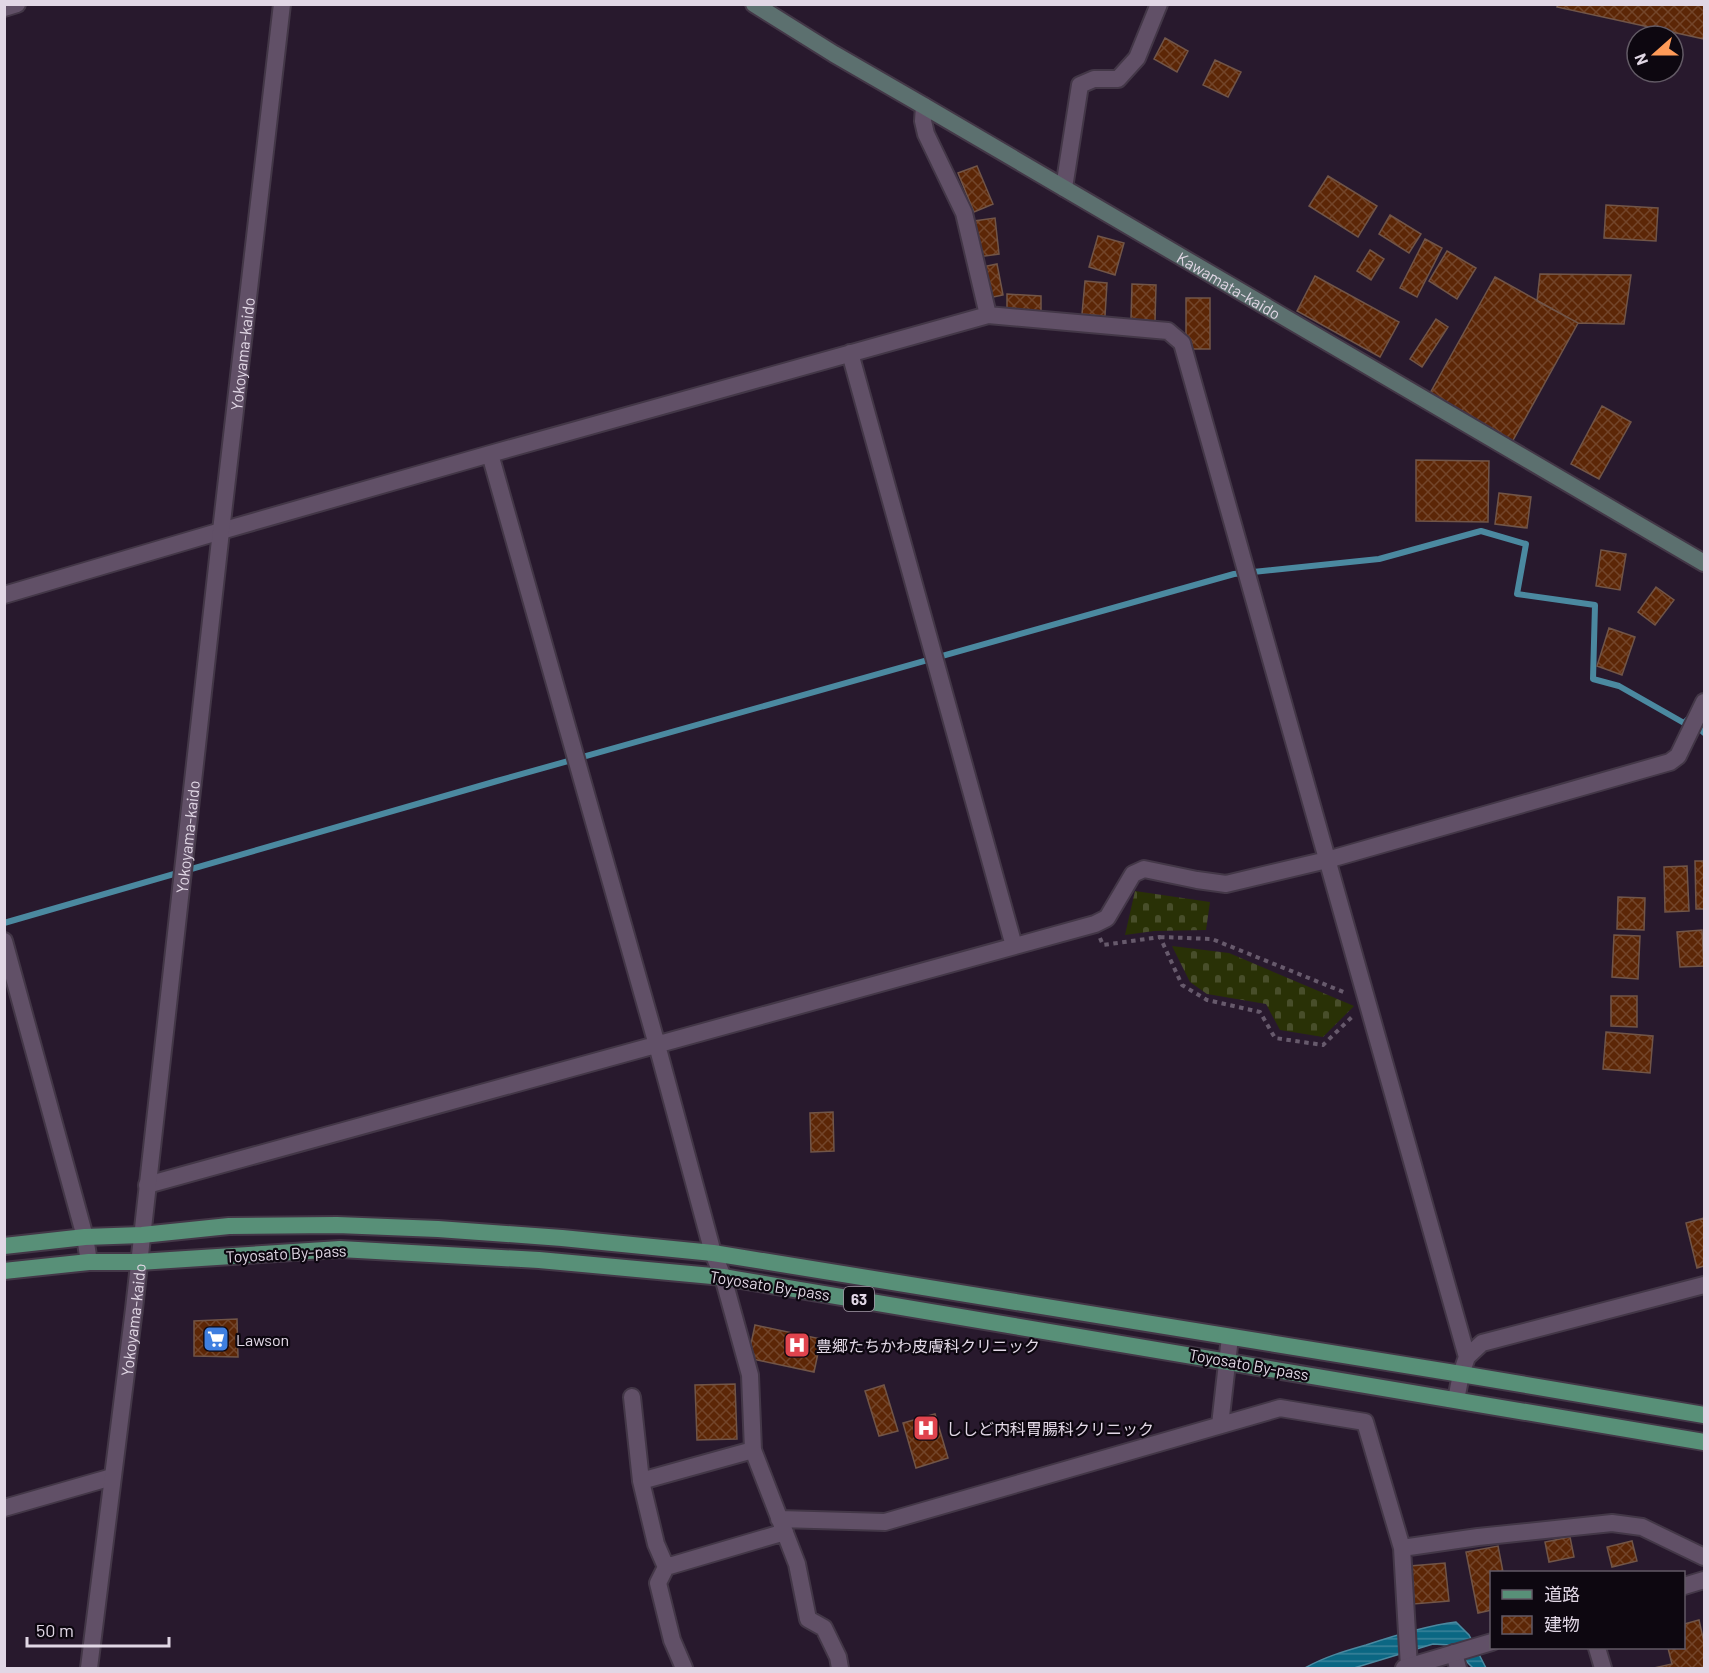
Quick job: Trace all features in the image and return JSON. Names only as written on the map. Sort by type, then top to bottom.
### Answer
[{"type":"main road","name":"Kawamata-kaido","points":[[754,4],[834,54],[1704,563]]},
{"type":"main road","name":"Toyosato By-pass","points":[[4,1246],[85,1237],[230,1226],[337,1225],[551,1237],[713,1253],[1704,1415]]},
{"type":"main road","name":"Toyosato By-pass","points":[[4,1271],[89,1262],[139,1262],[340,1249],[528,1259],[723,1277],[1704,1443]]},
{"type":"street","points":[[4,8],[17,4]]},
{"type":"street","name":"Yokoyama-kaido","points":[[89,1668],[139,1262],[282,4]]},
{"type":"street","points":[[1064,188],[1080,85],[1094,80],[1118,79],[1137,58],[1159,4]]},
{"type":"street","points":[[924,106],[923,121],[926,134],[964,213],[988,315]]},
{"type":"street","points":[[4,595],[490,454],[988,315],[1168,331],[1182,343],[1467,1357]]},
{"type":"street","points":[[850,353],[1014,946]]},
{"type":"street","points":[[490,454],[657,1045],[713,1253],[723,1277],[750,1375],[753,1450],[797,1564],[808,1619],[824,1628],[838,1657],[840,1668]]},
{"type":"street","points":[[147,1185],[1095,924],[1107,918],[1133,874],[1144,869],[1226,884],[1327,860],[1671,762],[1678,756],[1704,702]]},
{"type":"street","points":[[4,941],[85,1237],[89,1262]]},
{"type":"street","points":[[1456,1400],[1467,1357],[1482,1343],[1704,1285]]},
{"type":"street","points":[[1220,1425],[1230,1337]]},
{"type":"street","points":[[632,1397],[640,1481],[656,1544],[666,1568]]},
{"type":"street","points":[[684,1668],[672,1640],[658,1583],[666,1568],[782,1526],[885,1522],[1280,1408],[1365,1422],[1402,1548],[1406,1668],[1456,1661],[1490,1643]]},
{"type":"street","points":[[640,1481],[753,1450]]},
{"type":"street","points":[[4,1508],[112,1477]]},
{"type":"street","points":[[1402,1548],[1478,1537],[1612,1523],[1642,1527],[1704,1557]]},
{"type":"street","points":[[1685,1585],[1704,1580]]},
{"type":"street","points":[[1598,1649],[1603,1668]]},
{"type":"path","points":[[1095,924],[1103,945],[1160,937],[1212,939],[1367,1002],[1323,1045],[1275,1038],[1260,1012],[1207,1000],[1182,985],[1160,937]]},
{"type":"green space","points":[[1135,891],[1210,902],[1206,930],[1154,931],[1125,935]]},
{"type":"green space","points":[[1172,946],[1229,953],[1354,1006],[1323,1037],[1280,1030],[1266,1004],[1207,994],[1190,982]]},
{"type":"water","points":[[1456,1622],[1469,1635],[1486,1668],[1473,1668],[1450,1645],[1433,1644],[1354,1668],[1305,1668],[1335,1655],[1388,1638],[1422,1628]]},
{"type":"building","points":[[1558,4],[1704,4],[1704,39],[1685,35],[1685,24],[1635,24],[1557,7]]},
{"type":"building","points":[[1165,38],[1188,51],[1177,72],[1154,59]]},
{"type":"building","points":[[1215,60],[1241,72],[1228,97],[1203,85]]},
{"type":"building","points":[[977,166],[993,204],[974,212],[958,173]]},
{"type":"building","points":[[1328,176],[1377,206],[1358,237],[1309,206]]},
{"type":"building","points":[[1606,205],[1658,208],[1656,241],[1604,238]]},
{"type":"building","points":[[1390,215],[1421,234],[1409,253],[1379,234]]},
{"type":"building","points":[[995,218],[999,254],[978,257],[974,221]]},
{"type":"building","points":[[1098,236],[1124,243],[1115,275],[1089,267]]},
{"type":"building","points":[[1425,239],[1442,248],[1417,297],[1400,288]]},
{"type":"building","points":[[1370,250],[1384,259],[1371,280],[1357,271]]},
{"type":"building","points":[[1447,251],[1476,268],[1457,299],[1429,281]]},
{"type":"building","points":[[997,264],[1003,295],[988,298],[982,267]]},
{"type":"building","points":[[1540,274],[1631,275],[1624,324],[1578,323],[1537,301]]},
{"type":"building","points":[[1315,276],[1399,322],[1380,357],[1297,311]]},
{"type":"building","points":[[1495,277],[1578,323],[1512,442],[1429,395]]},
{"type":"building","points":[[1085,281],[1107,283],[1105,316],[1082,314]]},
{"type":"building","points":[[1132,284],[1156,285],[1155,321],[1131,320]]},
{"type":"building","points":[[1007,294],[1041,296],[1041,311],[1007,310]]},
{"type":"building","points":[[1186,298],[1210,298],[1210,349],[1186,349]]},
{"type":"building","points":[[1436,319],[1448,327],[1422,367],[1410,359]]},
{"type":"building","points":[[1602,406],[1631,422],[1599,479],[1571,464]]},
{"type":"building","points":[[1416,460],[1489,461],[1488,522],[1416,521]]},
{"type":"building","points":[[1499,493],[1531,497],[1527,528],[1495,524]]},
{"type":"building","points":[[1601,550],[1626,554],[1620,590],[1596,586]]},
{"type":"building","points":[[1656,587],[1674,600],[1655,625],[1638,612]]},
{"type":"building","points":[[1609,628],[1635,637],[1622,675],[1597,666]]},
{"type":"building","points":[[1695,861],[1704,861],[1704,909],[1696,909]]},
{"type":"building","points":[[1687,866],[1689,911],[1665,912],[1664,867]]},
{"type":"building","points":[[1618,897],[1645,898],[1644,930],[1617,929]]},
{"type":"building","points":[[1702,930],[1704,966],[1680,967],[1677,932]]},
{"type":"building","points":[[1614,935],[1640,936],[1638,979],[1612,977]]},
{"type":"building","points":[[1611,996],[1637,996],[1637,1027],[1611,1026]]},
{"type":"building","points":[[1606,1032],[1653,1036],[1650,1073],[1603,1069]]},
{"type":"building","points":[[833,1112],[834,1151],[811,1152],[810,1113]]},
{"type":"building","points":[[1704,1218],[1704,1266],[1697,1268],[1686,1223]]},
{"type":"building","name":"Lawson","points":[[237,1319],[238,1357],[194,1356],[194,1321]]},
{"type":"building","points":[[755,1325],[821,1339],[814,1372],[748,1358]]},
{"type":"building","points":[[735,1384],[737,1439],[697,1440],[695,1385]]},
{"type":"building","points":[[884,1385],[898,1431],[879,1436],[865,1391]]},
{"type":"building","points":[[935,1414],[948,1458],[916,1468],[903,1423]]},
{"type":"building","points":[[1570,1537],[1574,1557],[1549,1562],[1545,1542]]},
{"type":"building","points":[[1632,1541],[1637,1561],[1612,1567],[1607,1547]]},
{"type":"building","points":[[1498,1546],[1503,1571],[1490,1571],[1490,1610],[1478,1613],[1466,1552]]},
{"type":"building","points":[[1445,1563],[1449,1601],[1413,1604],[1410,1566]]},
{"type":"building","points":[[1699,1620],[1704,1642],[1704,1668],[1654,1668],[1672,1664],[1668,1649],[1685,1649],[1685,1624]]},
{"type":"building","points":[[1699,1620],[1704,1642],[1704,1668],[1654,1668],[1672,1664],[1668,1649],[1685,1649],[1685,1624]]},
{"type":"waterway","points":[[4,923],[497,781],[1234,574],[1379,559],[1481,531],[1526,544],[1517,594],[1595,605],[1593,679],[1619,686],[1684,723],[1689,718],[1704,733]]},
{"type":"place","name":"Lawson","points":[[216,1339]]},
{"type":"place","name":"豊郷たちかわ皮膚科クリニック","points":[[797,1345]]},
{"type":"place","name":"ししど内科胃腸科クリニック","points":[[926,1428]]}]
